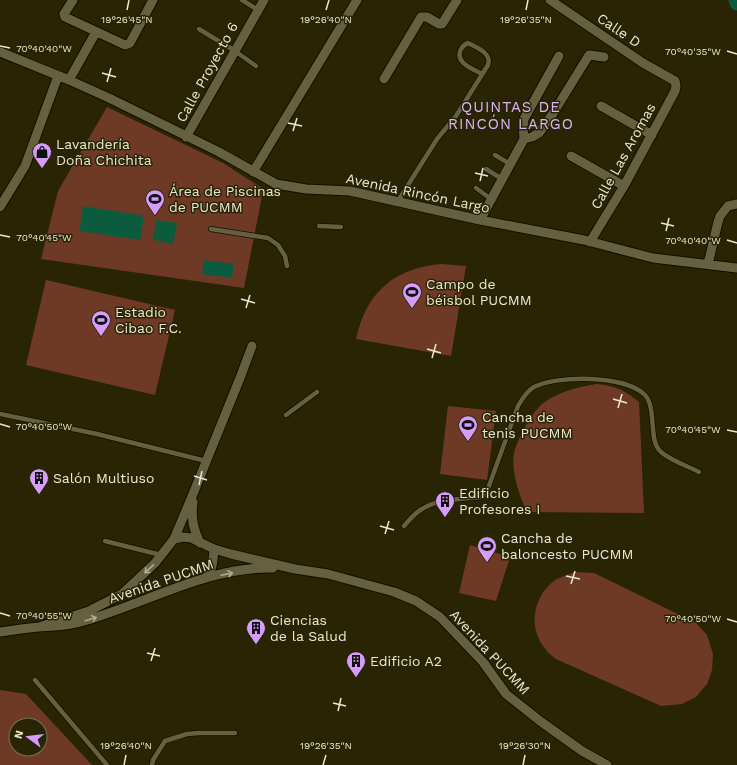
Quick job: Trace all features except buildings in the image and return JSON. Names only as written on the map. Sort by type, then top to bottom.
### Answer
[{"type":"street","points":[[73,0],[64,14],[65,17],[126,45],[130,43],[153,0]]},
{"type":"street","name":"Calle Proyecto 6","points":[[186,136],[264,0]]},
{"type":"street","points":[[253,172],[357,0]]},
{"type":"street","points":[[384,79],[421,17],[427,17],[439,24],[442,24],[457,0]]},
{"type":"street","name":"Calle D","points":[[550,0],[643,63],[675,82]]},
{"type":"street","points":[[69,80],[96,32]]},
{"type":"street","name":"Avenida Rincón Largo","points":[[0,52],[69,80],[218,152],[276,184],[306,189],[350,190],[480,220],[590,242],[653,258],[737,268]]},
{"type":"street","points":[[524,138],[532,137],[540,133],[589,55],[604,57]]},
{"type":"street","points":[[480,220],[524,138],[524,119],[558,56]]},
{"type":"street","points":[[0,207],[25,166],[58,76]]},
{"type":"street","name":"Calle Las Aromas","points":[[590,242],[624,186],[675,91],[675,82]]},
{"type":"street","points":[[601,106],[652,134]]},
{"type":"street","points":[[571,156],[624,186]]},
{"type":"street","points":[[708,264],[720,216],[728,206],[737,204]]},
{"type":"street","points":[[174,539],[252,346]]},
{"type":"street","points":[[193,494],[192,515],[194,531],[200,543]]},
{"type":"street","name":"Avenida PUCMM","points":[[39,627],[89,611],[122,594],[154,563],[174,539],[183,537],[191,538],[214,549],[295,569],[328,574],[394,592],[416,601],[440,617],[482,662],[506,694],[582,751],[607,765]]},
{"type":"street","points":[[206,578],[214,564],[214,549]]},
{"type":"street","name":"Avenida PUCMM","points":[[0,632],[39,627],[64,626],[83,622],[206,578],[262,568],[295,569]]},
{"type":"lane","points":[[242,0],[258,10]]},
{"type":"lane","points":[[199,29],[256,66]]},
{"type":"lane","points":[[398,201],[437,139],[456,116],[488,65],[490,60],[488,56],[468,43],[461,49],[459,59],[462,63],[482,74]]},
{"type":"lane","points":[[495,154],[510,164]]},
{"type":"lane","points":[[486,168],[502,179]]},
{"type":"lane","points":[[476,188],[491,199]]},
{"type":"lane","points":[[319,226],[341,227]]},
{"type":"lane","points":[[211,229],[268,238],[278,246],[284,256],[287,266]]},
{"type":"lane","points":[[404,526],[417,512],[428,506],[447,501],[481,497],[486,494],[518,406],[526,394],[534,388],[571,378],[614,382],[628,385],[639,390],[649,400],[657,448],[665,455],[698,472]]},
{"type":"lane","points":[[286,415],[317,392]]},
{"type":"lane","points":[[0,414],[97,434],[206,461]]},
{"type":"lane","points":[[105,541],[161,554]]},
{"type":"lane","points":[[34,680],[108,765]]},
{"type":"lane","points":[[152,765],[153,760],[165,741],[187,734],[235,733]]},
{"type":"shaded area","name":"Área de Piscinas de PUCMM","points":[[107,107],[223,163],[262,188],[262,196],[244,288],[41,259],[58,191]]},
{"type":"shaded area","points":[[83,206],[144,216],[140,240],[79,231]]},
{"type":"shaded area","points":[[156,220],[177,223],[173,244],[153,240]]},
{"type":"shaded area","points":[[204,260],[234,264],[232,278],[202,274]]},
{"type":"shaded area","name":"Campo de béisbol PUCMM","points":[[441,264],[466,266],[451,356],[356,339],[367,308],[375,296],[385,286],[396,277],[409,271],[424,266]]},
{"type":"shaded area","name":"Estadio Cibao F.C.","points":[[46,280],[175,310],[155,395],[26,365]]},
{"type":"shaded area","points":[[597,384],[620,389],[639,402],[644,513],[527,512],[516,483],[513,460],[520,436],[534,413],[547,400],[560,393]]},
{"type":"shaded area","name":"Cancha de tenis PUCMM","points":[[448,406],[496,411],[487,480],[440,474]]},
{"type":"shaded area","points":[[470,545],[510,557],[496,601],[459,593]]},
{"type":"shaded area","points":[[575,572],[594,573],[696,623],[707,635],[713,654],[712,670],[707,684],[696,697],[682,704],[661,706],[556,659],[547,651],[538,638],[536,629],[535,620],[538,602],[542,594],[555,580]]},
{"type":"shaded area","points":[[0,690],[26,694],[47,717],[8,717],[8,757],[48,757],[48,718],[92,765],[0,765]]},
{"type":"place","name":"Lavandería Doña Chichita","points":[[42,169]]},
{"type":"place","name":"Área de Piscinas de PUCMM","points":[[155,216]]},
{"type":"place","name":"Campo de béisbol PUCMM","points":[[412,309]]},
{"type":"place","name":"Estadio Cibao F.C.","points":[[101,337]]},
{"type":"place","name":"Cancha de tenis PUCMM","points":[[468,442]]},
{"type":"place","name":"Salón Multiuso","points":[[39,495]]},
{"type":"place","name":"Edificio Profesores I","points":[[445,518]]},
{"type":"place","name":"Cancha de baloncesto PUCMM","points":[[487,563]]},
{"type":"place","name":"Ciencias de la Salud","points":[[256,645]]},
{"type":"place","name":"Edificio A2","points":[[356,678]]},
{"type":"district","name":"QUINTAS DE RINCÓN LARGO","points":[[511,116]]}]
